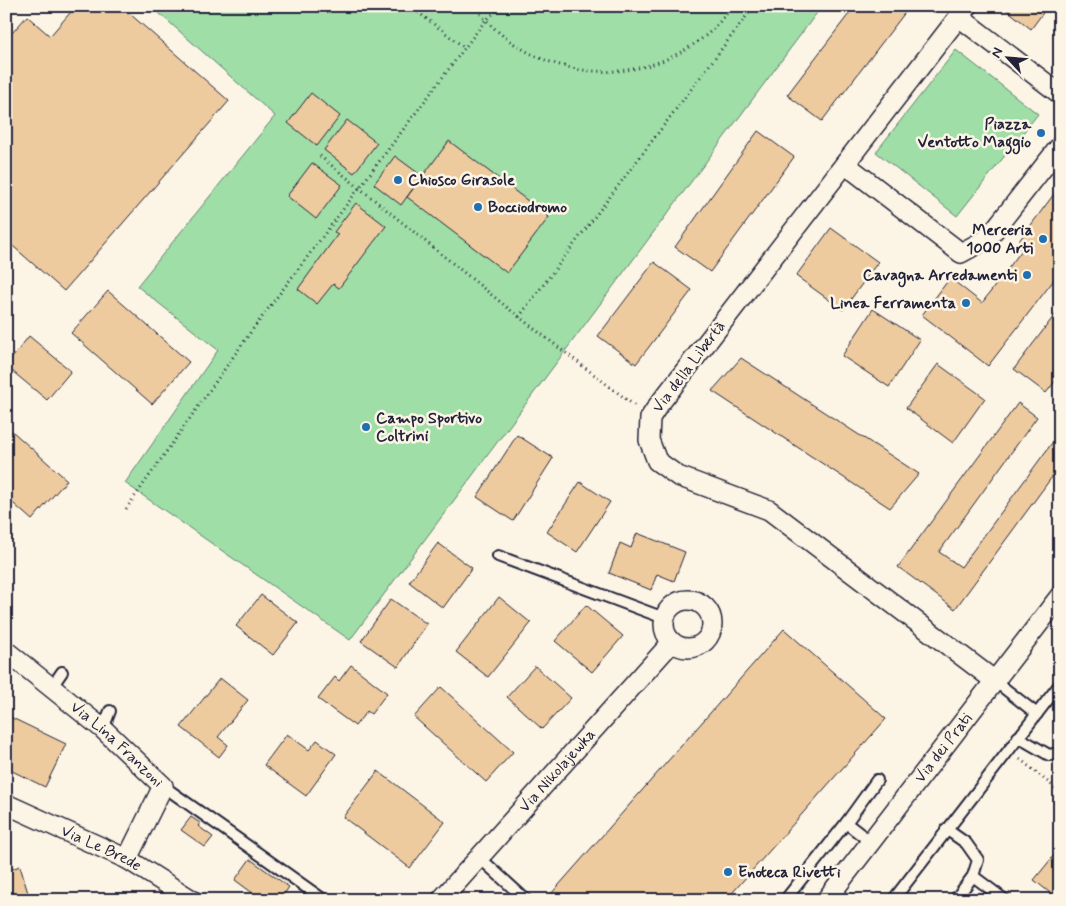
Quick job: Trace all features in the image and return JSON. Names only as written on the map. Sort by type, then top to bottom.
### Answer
[{"type":"street","points":[[963,12],[1060,94]]},
{"type":"street","name":"Via della Libertà","points":[[963,12],[650,418],[650,440],[657,461],[678,476],[769,510],[995,681]]},
{"type":"street","points":[[845,164],[961,253],[988,238],[1060,146]]},
{"type":"street","name":"Via dei Prati","points":[[826,900],[872,843],[1060,596]]},
{"type":"street","points":[[682,600],[694,600],[705,606],[711,617],[712,629],[706,640],[701,644],[696,647],[683,648],[672,642],[664,627],[664,618],[670,607],[682,600]]},
{"type":"street","name":"Via Nikolajewka","points":[[441,900],[672,642]]},
{"type":"street","name":"Via Lina Franzoni","points":[[6,651],[103,730],[163,786],[127,859]]},
{"type":"street","name":"Via Le Brede","points":[[6,804],[127,859],[192,900]]},
{"type":"lane","points":[[498,556],[664,618]]},
{"type":"lane","points":[[51,688],[62,672]]},
{"type":"lane","points":[[995,681],[1037,714]]},
{"type":"lane","points":[[893,900],[1060,684]]},
{"type":"lane","points":[[103,730],[110,711]]},
{"type":"lane","points":[[1018,737],[1049,755],[1060,753]]},
{"type":"lane","points":[[785,900],[846,824],[877,780]]},
{"type":"lane","points":[[163,786],[324,900]]},
{"type":"lane","points":[[846,824],[872,843]]},
{"type":"lane","points":[[946,829],[966,843],[978,860],[973,876],[955,900]]},
{"type":"lane","points":[[480,858],[526,900]]},
{"type":"lane","points":[[973,876],[1005,900]]},
{"type":"path","points":[[410,6],[465,48]]},
{"type":"path","points":[[474,6],[485,21],[509,42],[538,59],[563,67],[593,72],[627,71],[664,61],[704,37],[733,6]]},
{"type":"path","points":[[126,509],[250,334],[485,21],[502,6]]},
{"type":"path","points":[[519,317],[751,10],[746,6]]},
{"type":"path","points":[[320,156],[519,317],[650,418]]},
{"type":"path","points":[[1008,750],[1060,792]]},
{"type":"green space","points":[[151,6],[822,6],[350,640],[125,483],[218,350],[137,286],[275,116]]},
{"type":"green space","points":[[956,50],[1038,114],[957,216],[876,152]]},
{"type":"building","points":[[76,6],[121,6],[229,101],[64,291],[6,240],[6,40],[27,16],[50,36]]},
{"type":"building","points":[[855,6],[910,6],[822,121],[787,95]]},
{"type":"building","points":[[1002,6],[1048,6],[1031,29]]},
{"type":"building","points":[[311,93],[340,116],[317,146],[288,123]]},
{"type":"building","points":[[347,120],[377,143],[354,173],[324,150]]},
{"type":"building","points":[[758,131],[794,157],[710,272],[675,247]]},
{"type":"building","name":"Bocciodromo","points":[[449,141],[549,217],[507,273],[407,197]]},
{"type":"building","name":"Chiosco Girasole","points":[[395,156],[422,176],[401,205],[374,184]]},
{"type":"building","points":[[312,163],[342,185],[316,219],[287,196]]},
{"type":"building","points":[[1060,186],[1060,272],[988,366],[922,315],[950,278],[982,303],[1022,250],[1016,245]]},
{"type":"building","points":[[356,203],[386,226],[339,288],[333,284],[317,304],[298,289],[338,234],[334,232]]},
{"type":"building","points":[[831,228],[878,262],[843,310],[796,276]]},
{"type":"building","points":[[654,262],[692,290],[636,364],[598,336]]},
{"type":"building","points":[[108,291],[189,362],[152,404],[71,333]]},
{"type":"building","points":[[1060,308],[1060,375],[1046,393],[1014,369]]},
{"type":"building","points":[[873,309],[920,340],[889,387],[842,356]]},
{"type":"building","points":[[29,336],[71,371],[47,400],[6,366]]},
{"type":"building","points":[[741,358],[919,474],[890,508],[712,391]]},
{"type":"building","points":[[938,364],[985,398],[953,443],[906,408]]},
{"type":"building","points":[[1018,403],[1037,417],[939,552],[961,567],[1060,432],[1060,466],[955,609],[898,567]]},
{"type":"building","points":[[12,431],[67,480],[32,520],[6,497],[6,438]]},
{"type":"building","points":[[517,435],[553,458],[513,521],[477,497]]},
{"type":"building","points":[[580,482],[610,502],[577,552],[547,532]]},
{"type":"building","points":[[637,533],[685,552],[674,581],[657,574],[651,590],[609,573],[620,543],[631,548]]},
{"type":"building","points":[[438,543],[472,568],[443,608],[409,582]]},
{"type":"building","points":[[261,595],[298,623],[273,655],[236,626]]},
{"type":"building","points":[[499,597],[531,623],[488,677],[456,652]]},
{"type":"building","points":[[391,599],[427,624],[398,667],[361,641]]},
{"type":"building","points":[[586,605],[623,636],[592,672],[555,641]]},
{"type":"building","points":[[784,629],[886,719],[726,900],[557,900],[551,894]]},
{"type":"building","points":[[351,665],[387,693],[371,714],[367,711],[355,726],[318,699],[335,677],[339,681]]},
{"type":"building","points":[[535,666],[571,698],[542,729],[507,697]]},
{"type":"building","points":[[220,678],[248,700],[218,737],[228,745],[219,757],[181,727]]},
{"type":"building","points":[[441,687],[513,752],[486,782],[414,717]]},
{"type":"building","points":[[6,715],[66,744],[45,787],[6,768]]},
{"type":"building","points":[[287,734],[309,750],[317,740],[336,754],[306,796],[264,765]]},
{"type":"building","points":[[378,771],[445,822],[410,868],[343,817]]},
{"type":"building","points":[[191,817],[200,823],[198,826],[213,837],[205,847],[181,830]]},
{"type":"building","points":[[1060,848],[1060,900],[1059,900],[1034,880]]},
{"type":"building","points":[[250,859],[289,887],[280,900],[262,900],[235,880]]},
{"type":"building","points":[[20,866],[30,900],[6,900],[6,871]]},
{"type":"place","name":"Piazza Ventotto Maggio","points":[[1041,133]]},
{"type":"place","name":"Chiosco Girasole","points":[[398,180]]},
{"type":"place","name":"Bocciodromo","points":[[478,207]]},
{"type":"place","name":"Merceria 1000 Arti","points":[[1043,239]]},
{"type":"place","name":"Cavagna Arredamenti","points":[[1027,275]]},
{"type":"place","name":"Linea Ferramenta","points":[[966,303]]},
{"type":"place","name":"Campo Sportivo Coltrini","points":[[366,427]]},
{"type":"place","name":"Enoteca Rivetti","points":[[728,872]]}]
